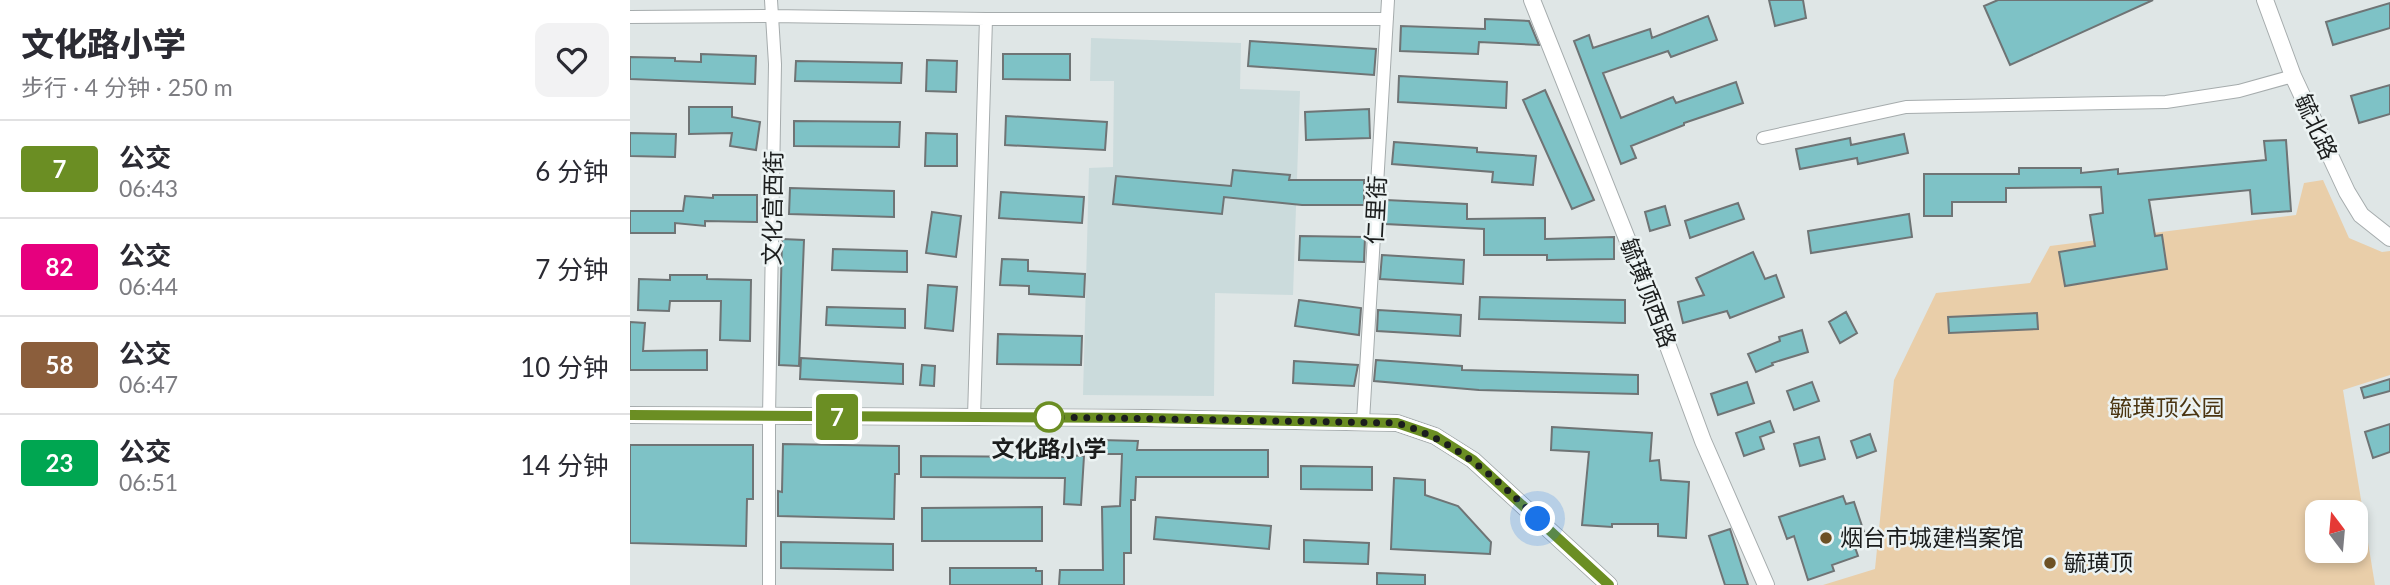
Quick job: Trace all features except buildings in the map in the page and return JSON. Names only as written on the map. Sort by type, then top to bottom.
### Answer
[{"type":"main road","name":"毓璜顶西路","points":[[1532,0],[1645,284],[1703,441],[1766,585]]},
{"type":"main road","name":"毓北路","points":[[2265,0],[2293,76],[2347,192],[2361,215],[2390,238]]},
{"type":"main road","points":[[630,415],[1397,423],[1435,436],[1456,449],[1509,492],[1609,585]]},
{"type":"street","name":"文化宫西街","points":[[769,585],[775,64],[771,0]]},
{"type":"street","name":"仁里街","points":[[1363,421],[1388,0]]},
{"type":"street","points":[[630,17],[1387,19]]},
{"type":"street","points":[[974,417],[986,19]]},
{"type":"street","points":[[1763,138],[1906,107],[2166,102],[2239,91],[2293,76]]},
{"type":"street","points":[[630,406],[650,416]]},
{"type":"street","points":[[630,420],[650,416]]},
{"type":"shaded area","name":"文化路小学","points":[[1091,38],[1241,43],[1240,89],[1300,91],[1293,295],[1215,293],[1214,396],[1083,395],[1089,168],[1113,167],[1114,81],[1090,81]]},
{"type":"green space","name":"毓璜顶公园","points":[[2323,180],[2349,238],[2382,252],[2390,251],[2390,375],[2343,390],[2361,500],[2305,500],[2305,564],[2368,564],[2368,542],[2375,585],[1823,585],[1875,569],[1894,380],[1936,293],[2030,283],[2050,246],[2296,215],[2304,183]]},
{"type":"bus line","name":"7","points":[[630,415],[1146,418],[1397,423],[1435,436],[1473,460],[1609,585]]},
{"type":"place","name":"文化路小学","points":[[1049,417]]},
{"type":"place","name":"烟台市城建档案馆","points":[[1826,538]]},
{"type":"place","name":"毓璜顶","points":[[2050,563]]},
{"type":"route","points":[[1049,417],[1397,423],[1435,436],[1473,460],[1538,519]]}]
